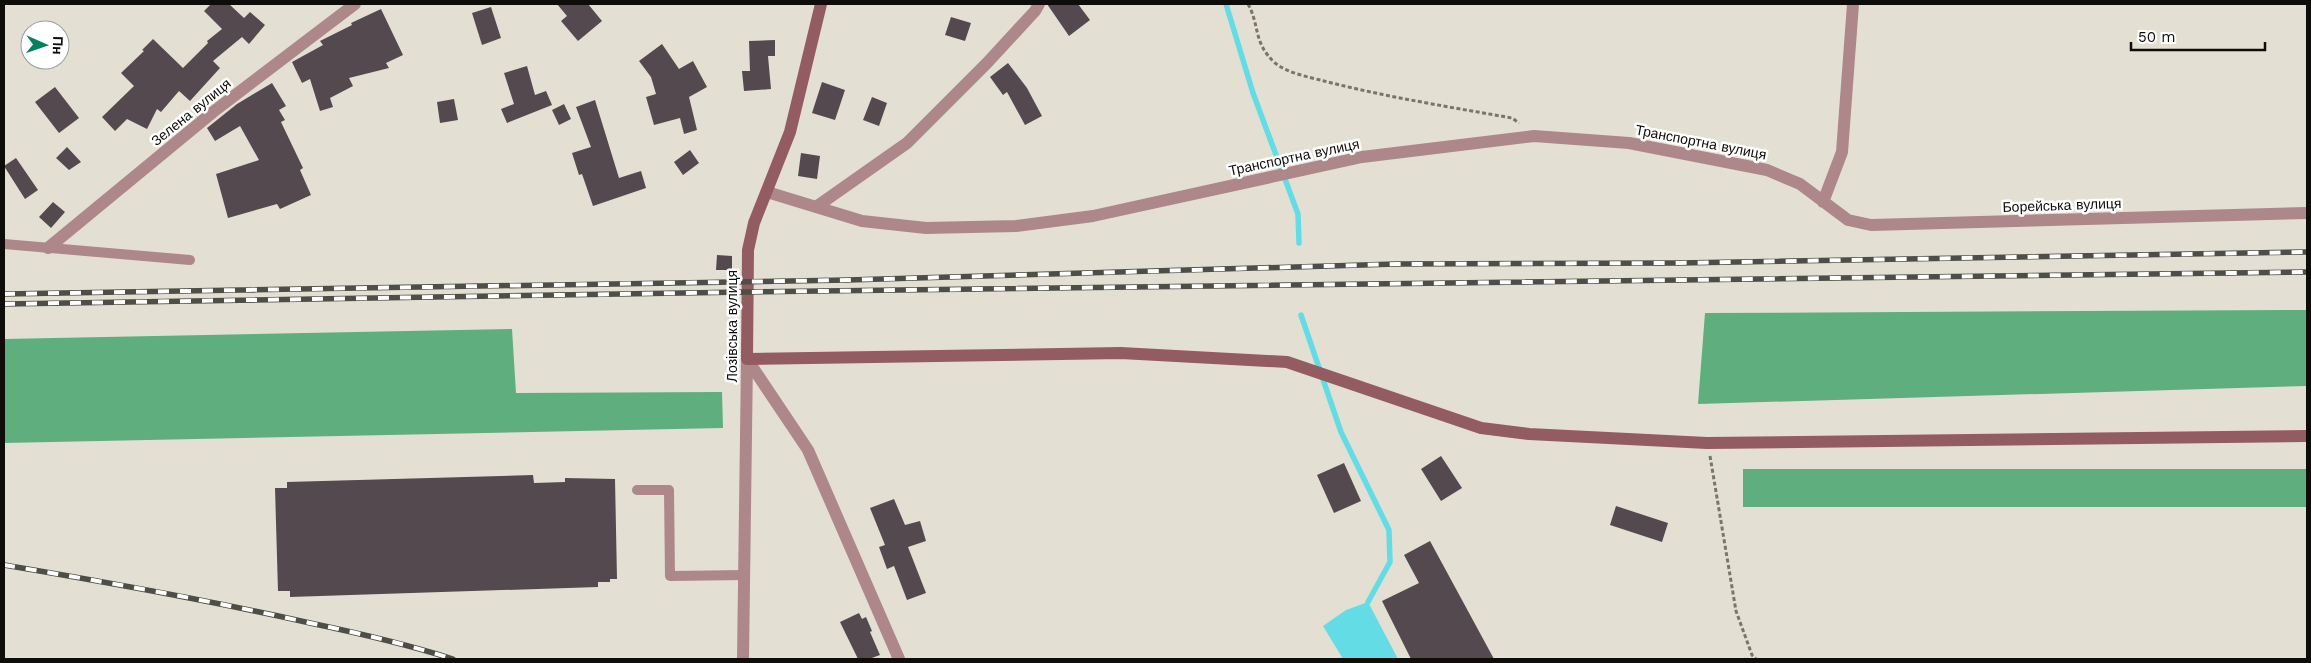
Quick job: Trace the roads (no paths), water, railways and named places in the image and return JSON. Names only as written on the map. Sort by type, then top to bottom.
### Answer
[{"type":"main road","name":"Лозівська вулиця","points":[[747,359],[748,250],[754,224],[790,132],[821,4]]},
{"type":"main road","points":[[747,359],[1121,353],[1287,362],[1481,428],[1529,434],[1707,443],[2307,436]]},
{"type":"street","name":"Зелена вулиця","points":[[48,248],[213,112],[355,4]]},
{"type":"street","points":[[816,207],[907,143],[987,64],[1035,11],[1039,4]]},
{"type":"street","points":[[1824,202],[1842,152],[1853,4]]},
{"type":"street","name":"Транспортна вулиця","points":[[767,192],[862,221],[926,228],[1016,226],[1093,216],[1362,157],[1534,136],[1629,143],[1767,170],[1800,184],[1824,202]]},
{"type":"street","name":"Борейська вулиця","points":[[1824,202],[1848,220],[1871,225],[2307,213]]},
{"type":"street","points":[[747,359],[808,450],[899,659]]},
{"type":"street","name":"Лозівська вулиця","points":[[743,659],[747,359]]},
{"type":"lane","points":[[4,244],[190,260]]},
{"type":"lane","points":[[637,490],[669,490],[670,576],[744,575]]},
{"type":"water","points":[[1368,602],[1398,659],[1343,659],[1323,626],[1346,610]]},
{"type":"waterway","points":[[1226,4],[1253,93],[1298,214],[1299,243]]},
{"type":"waterway","points":[[1301,315],[1341,432],[1389,530],[1390,562],[1368,602]]},
{"type":"railway","points":[[4,294],[848,280],[1396,264],[1679,263],[2307,252]]},
{"type":"railway","points":[[4,304],[746,292],[2307,272]]},
{"type":"railway","points":[[4,565],[157,592],[272,615],[382,639],[453,659]]}]
